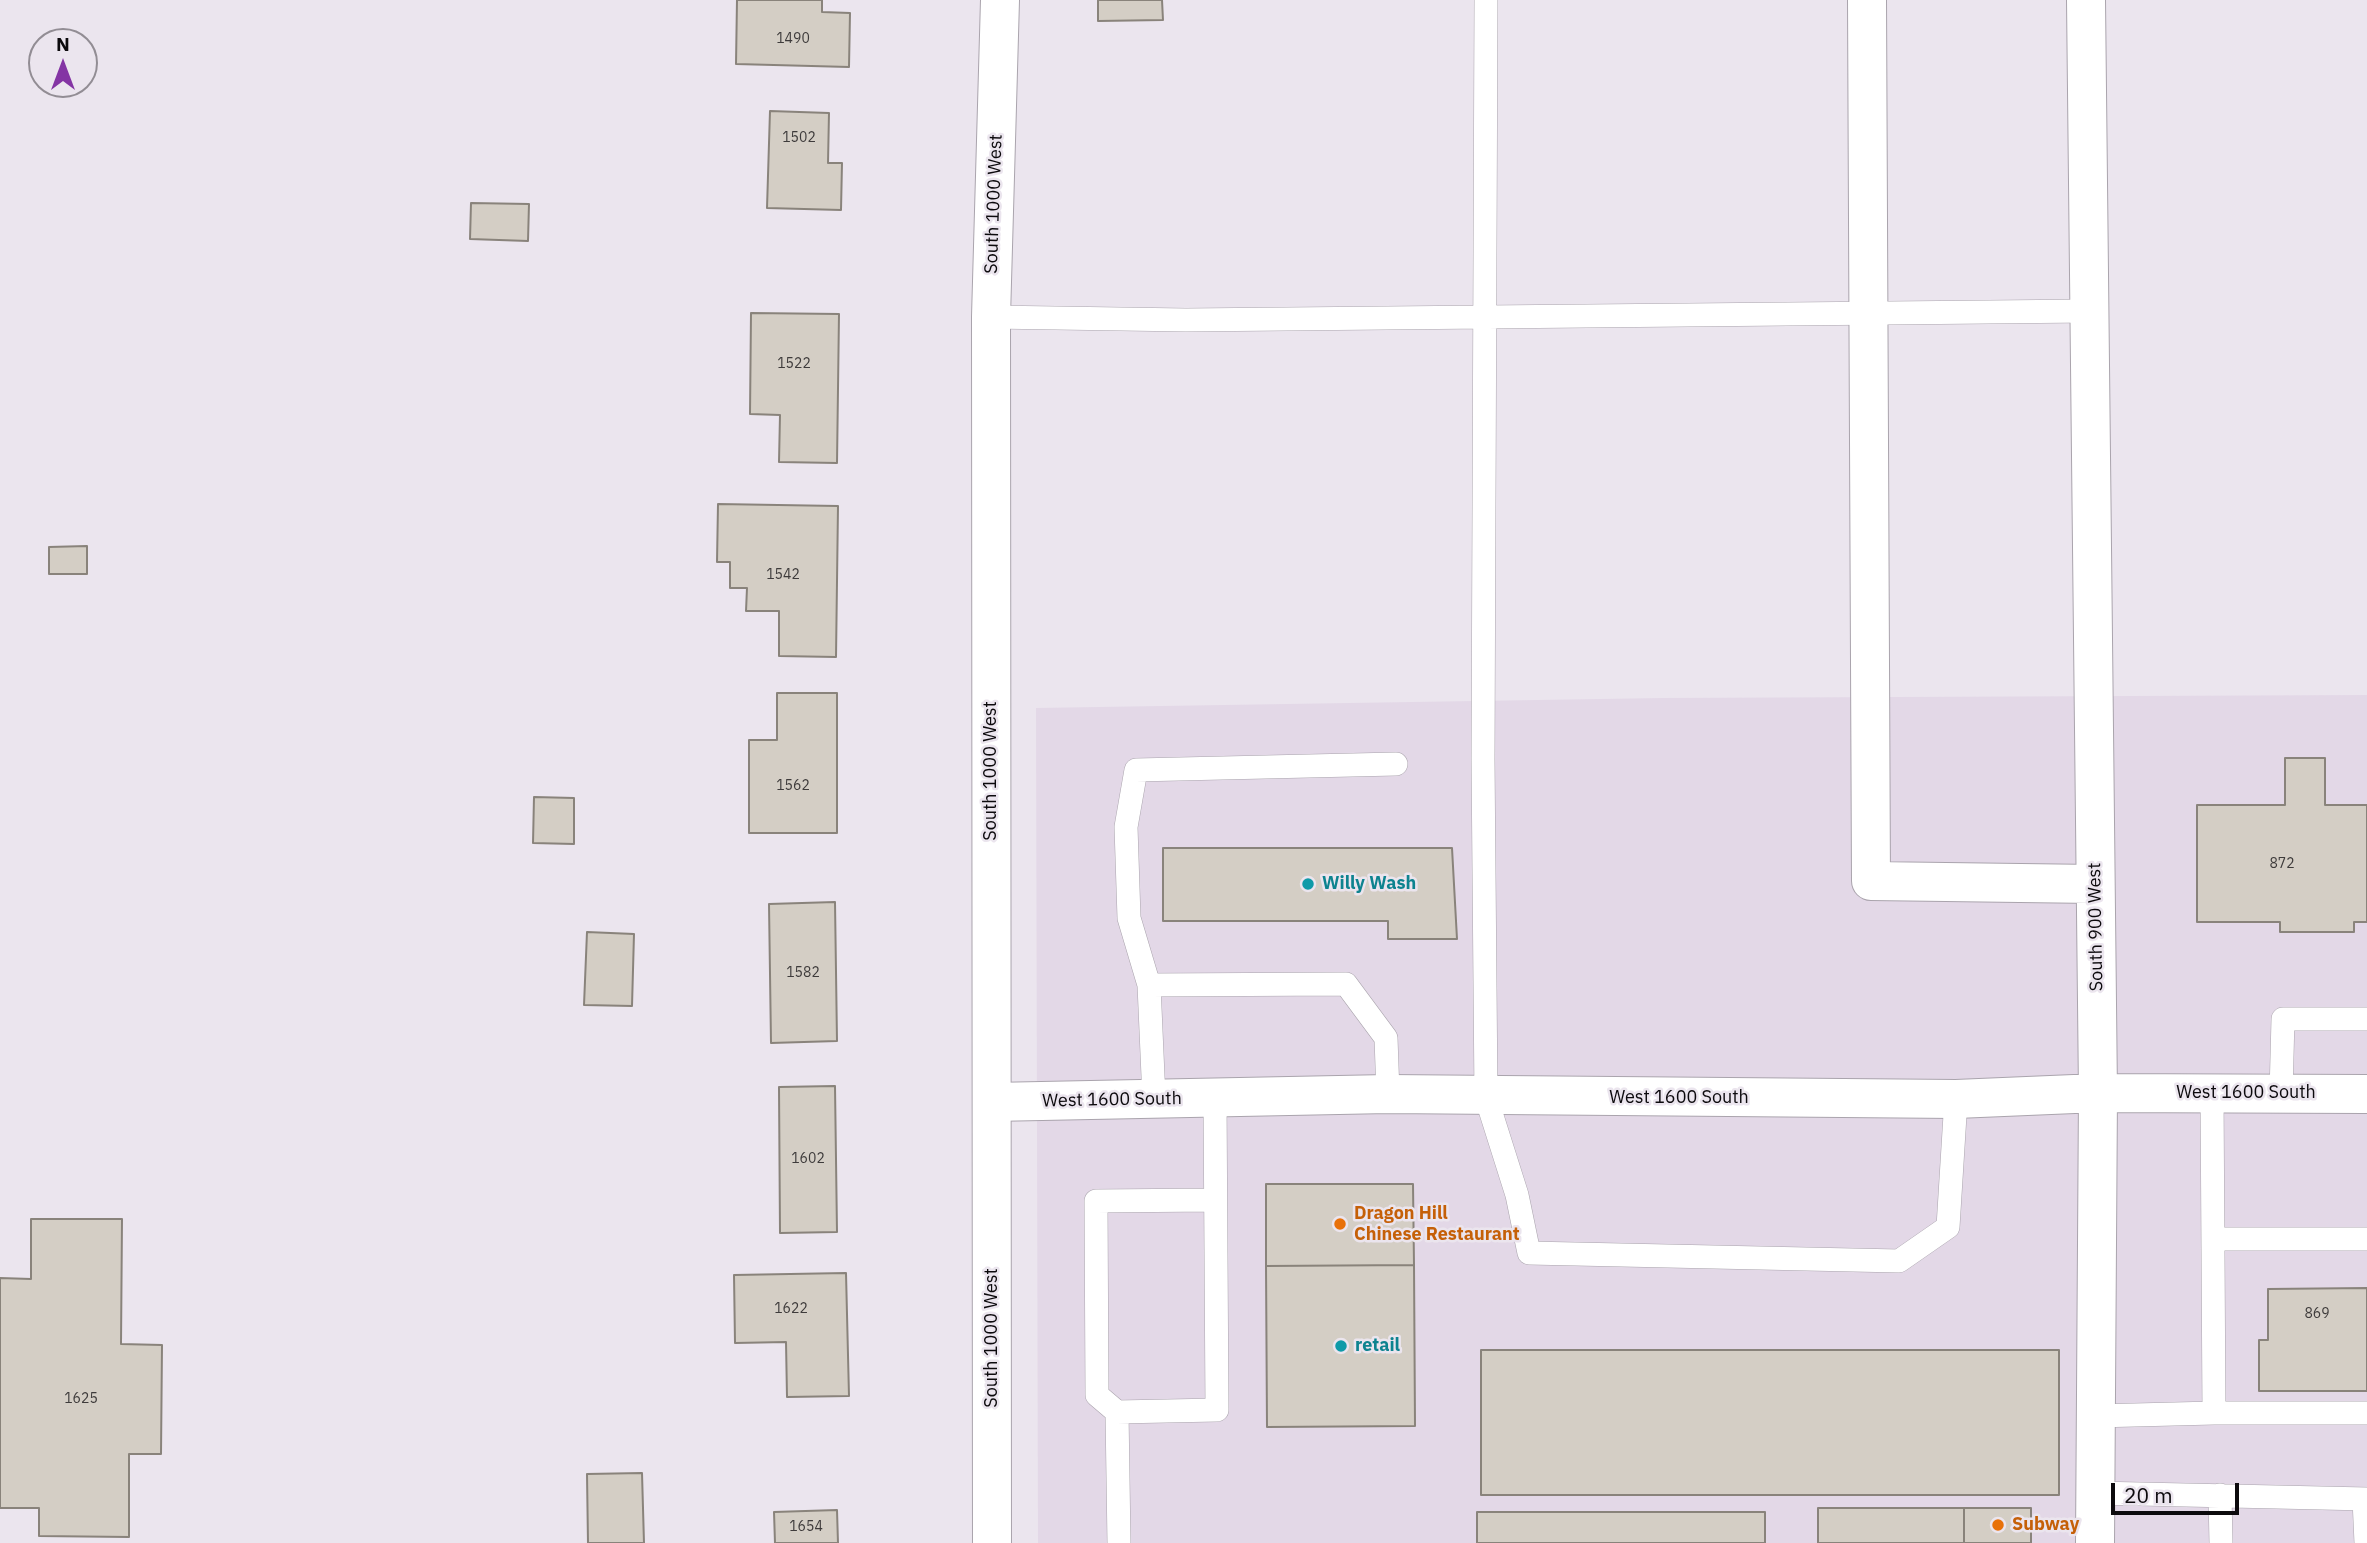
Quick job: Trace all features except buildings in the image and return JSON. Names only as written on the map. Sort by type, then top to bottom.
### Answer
[{"type":"street","name":"South 1000 West","points":[[992,1543],[990,317],[1000,0]]},
{"type":"street","points":[[1867,0],[1871,881],[2095,884]]},
{"type":"street","name":"South 900 West","points":[[2087,0],[2098,1093],[2095,1543]]},
{"type":"street","name":"West 1600 South","points":[[992,1102],[1388,1094],[1486,1097],[1956,1099],[2098,1093],[2367,1094]]},
{"type":"lane","points":[[1486,0],[1486,1097],[1517,1195],[1529,1253],[1899,1261],[1948,1227],[1956,1099]]},
{"type":"lane","points":[[990,317],[1186,320],[2089,311]]},
{"type":"lane","points":[[1154,1099],[1149,985],[1129,918],[1126,827],[1136,770],[1396,764]]},
{"type":"lane","points":[[1149,985],[1346,984],[1386,1038],[1388,1094]]},
{"type":"lane","points":[[2281,1094],[2283,1019],[2367,1019]]},
{"type":"lane","points":[[2212,1093],[2214,1413]]},
{"type":"lane","points":[[1214,1200],[1096,1202],[1097,1395],[1116,1412],[1217,1410],[1215,1098]]},
{"type":"lane","points":[[2213,1239],[2367,1239]]},
{"type":"lane","points":[[1116,1412],[1119,1543]]},
{"type":"lane","points":[[2095,1416],[2367,1413]]},
{"type":"lane","points":[[2095,1493],[2366,1499],[2366,1543]]},
{"type":"lane","points":[[2220,1496],[2221,1543]]},
{"type":"shaded area","points":[[2367,695],[2367,1543],[1038,1543],[1036,708],[1663,698]]},
{"type":"place","name":"Willy Wash","points":[[1308,884]]},
{"type":"place","name":"Dragon Hill Chinese Restaurant","points":[[1340,1224]]},
{"type":"place","name":"retail","points":[[1341,1346]]},
{"type":"place","name":"Subway","points":[[1998,1525]]}]
